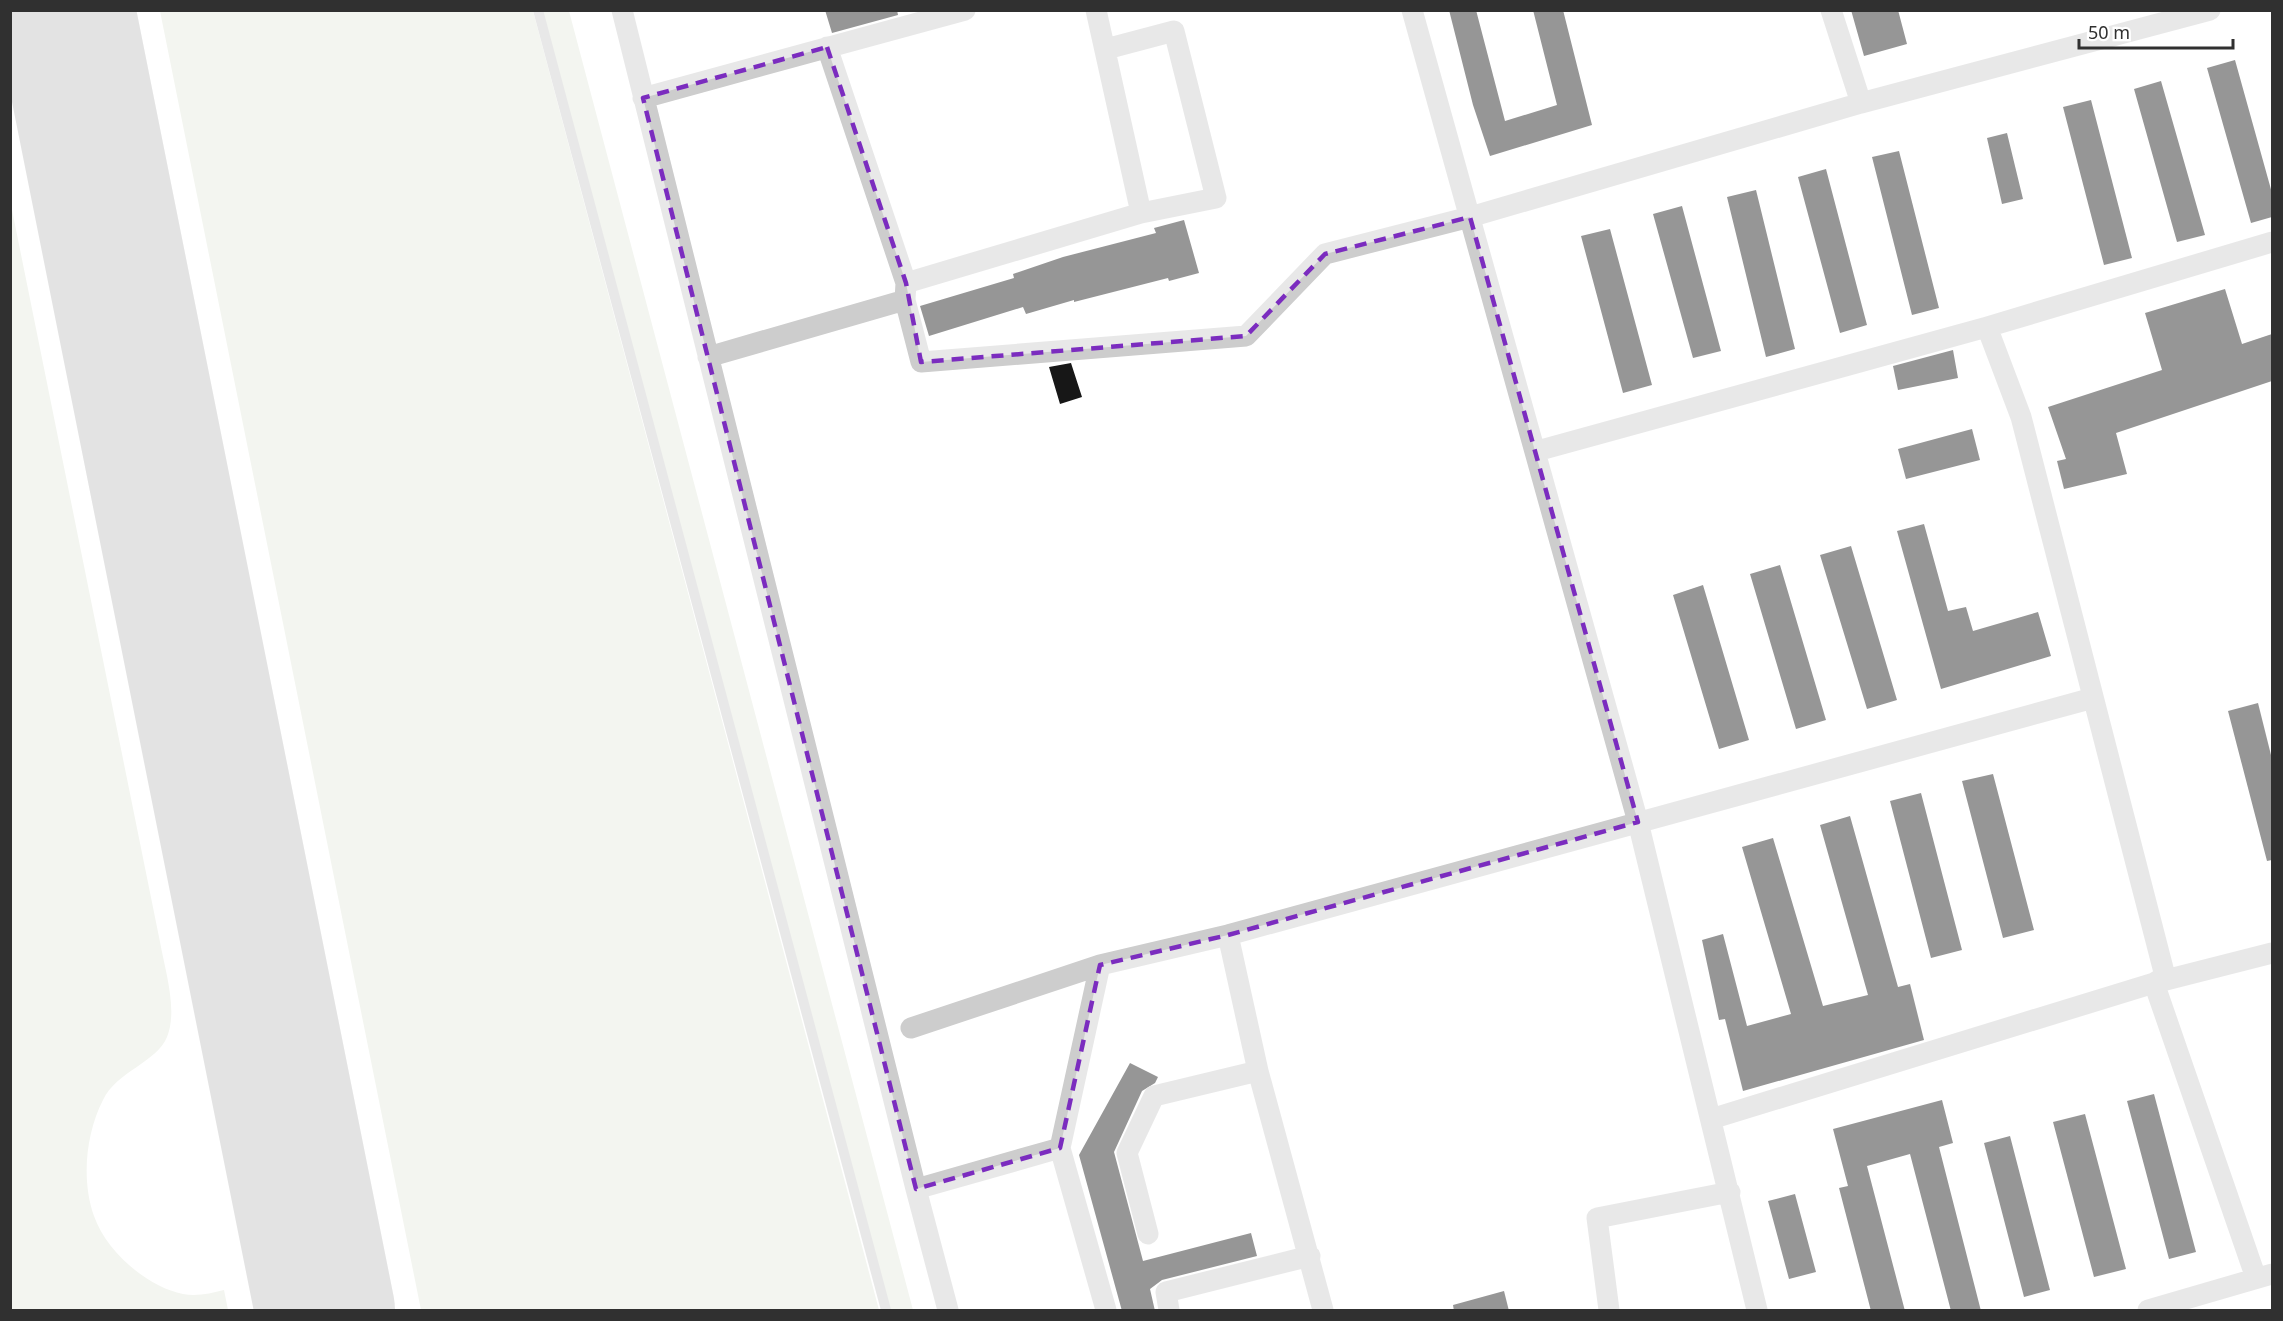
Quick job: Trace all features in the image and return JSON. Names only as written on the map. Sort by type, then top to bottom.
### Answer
[{"type":"street","points":[[622,10],[915,1189],[948,1311]]},
{"type":"street","points":[[643,98],[965,10]]},
{"type":"street","points":[[1096,10],[1141,213]]},
{"type":"street","points":[[1412,10],[1537,451],[1638,822],[1730,1192],[1757,1311]]},
{"type":"street","points":[[1831,10],[1860,103]]},
{"type":"street","points":[[827,47],[906,292],[921,362],[1246,336],[1324,254],[1470,217],[1860,103],[2210,10]]},
{"type":"street","points":[[708,357],[1141,213],[1216,198],[1174,31],[1106,49]]},
{"type":"street","points":[[1537,451],[1987,327],[2272,242]]},
{"type":"street","points":[[1987,327],[2021,417],[2165,976],[2154,983]]},
{"type":"street","points":[[911,1028],[1100,965],[1228,935],[2094,698]]},
{"type":"street","points":[[1228,935],[1258,1071],[1310,1256],[1323,1311]]},
{"type":"street","points":[[1711,1119],[2154,983],[2272,953]]},
{"type":"street","points":[[1100,965],[1060,1148],[1106,1311]]},
{"type":"street","points":[[2148,1311],[2264,1276],[2154,983]]},
{"type":"street","points":[[1148,1234],[1127,1153],[1154,1096],[1258,1071]]},
{"type":"street","points":[[915,1189],[1060,1148]]},
{"type":"street","points":[[1609,1311],[1597,1218],[1730,1192]]},
{"type":"street","points":[[1170,1311],[1166,1292],[1310,1256]]},
{"type":"lane","points":[[538,10],[886,1311]]},
{"type":"highlighted area","points":[[827,47],[906,283],[921,362],[1246,336],[1325,254],[1470,217],[1638,822],[1228,935],[1100,965],[1060,1148],[916,1189],[643,98]]},
{"type":"shaded area","points":[[160,11],[533,11],[879,1310],[421,1310]]},
{"type":"shaded area","points":[[542,11],[569,11],[913,1310],[889,1310]]},
{"type":"shaded area","points":[[10,200],[171,1002],[170,1026],[162,1046],[109,1090],[97,1113],[87,1157],[90,1202],[94,1216],[108,1242],[130,1266],[156,1284],[183,1294],[199,1295],[224,1290],[228,1310],[11,1310]]},
{"type":"building","points":[[825,10],[897,10],[898,15],[832,33]]},
{"type":"building","points":[[1449,10],[1476,10],[1505,121],[1557,105],[1533,10],[1563,10],[1592,125],[1490,156],[1473,105]]},
{"type":"building","points":[[1851,10],[1898,10],[1907,44],[1864,56]]},
{"type":"building","points":[[2235,60],[2272,193],[2272,217],[2251,223],[2207,68]]},
{"type":"building","points":[[2161,81],[2205,235],[2177,242],[2134,89]]},
{"type":"building","points":[[2091,100],[2132,258],[2104,265],[2063,107]]},
{"type":"building","points":[[2007,133],[2023,199],[2002,204],[1987,138]]},
{"type":"building","points":[[1899,151],[1939,308],[1912,315],[1872,157]]},
{"type":"building","points":[[1826,169],[1867,325],[1840,333],[1798,177]]},
{"type":"building","points":[[1756,190],[1795,349],[1766,357],[1727,197]]},
{"type":"building","points":[[1682,206],[1721,351],[1693,358],[1653,214]]},
{"type":"building","points":[[1184,220],[1199,273],[1169,281],[1168,278],[1074,302],[1074,300],[1026,314],[1023,307],[929,336],[920,306],[1014,278],[1013,274],[1063,257],[1156,233],[1154,228]]},
{"type":"building","points":[[1610,229],[1652,385],[1623,393],[1581,236]]},
{"type":"building","points":[[2225,289],[2242,344],[2272,334],[2272,381],[2116,433],[2127,474],[2064,489],[2057,461],[2066,459],[2048,407],[2162,370],[2145,313]]},
{"type":"building","points":[[1953,350],[1958,378],[1898,390],[1893,366]]},
{"type":"building","points":[[1071,363],[1082,397],[1060,404],[1049,367]]},
{"type":"building","points":[[1972,429],[1980,460],[1906,479],[1898,449]]},
{"type":"building","points":[[1924,524],[1948,611],[1966,607],[1973,631],[2038,612],[2051,656],[1941,689],[1897,531]]},
{"type":"building","points":[[1851,546],[1897,700],[1867,709],[1820,555]]},
{"type":"building","points":[[1780,565],[1826,720],[1796,729],[1750,574]]},
{"type":"building","points":[[1703,585],[1749,740],[1719,749],[1673,595]]},
{"type":"building","points":[[2258,703],[2272,759],[2272,860],[2267,861],[2228,711]]},
{"type":"building","points":[[1993,774],[2034,930],[2003,938],[1962,781]]},
{"type":"building","points":[[1921,793],[1962,950],[1931,958],[1890,801]]},
{"type":"building","points":[[1850,816],[1898,987],[1910,984],[1924,1040],[1743,1091],[1725,1019],[1719,1020],[1702,940],[1723,934],[1747,1026],[1791,1014],[1742,847],[1773,838],[1823,1006],[1868,995],[1820,825]]},
{"type":"building","points":[[1130,1063],[1158,1077],[1155,1083],[1142,1091],[1114,1152],[1143,1261],[1251,1233],[1257,1256],[1162,1280],[1150,1289],[1155,1311],[1122,1311],[1079,1155]]},
{"type":"building","points":[[2154,1094],[2196,1252],[2169,1259],[2127,1101]]},
{"type":"building","points":[[1942,1100],[1953,1143],[1939,1147],[1981,1311],[1951,1311],[1910,1154],[1867,1166],[1905,1311],[1871,1311],[1839,1188],[1848,1186],[1833,1129]]},
{"type":"building","points":[[2085,1114],[2126,1269],[2094,1277],[2053,1122]]},
{"type":"building","points":[[2010,1136],[2050,1290],[2024,1297],[1984,1143]]},
{"type":"building","points":[[1795,1194],[1816,1272],[1789,1279],[1768,1201]]},
{"type":"building","points":[[1504,1291],[1509,1311],[1454,1311],[1453,1305]]},
{"type":"runway","points":[[65,10],[325,1310]]}]
